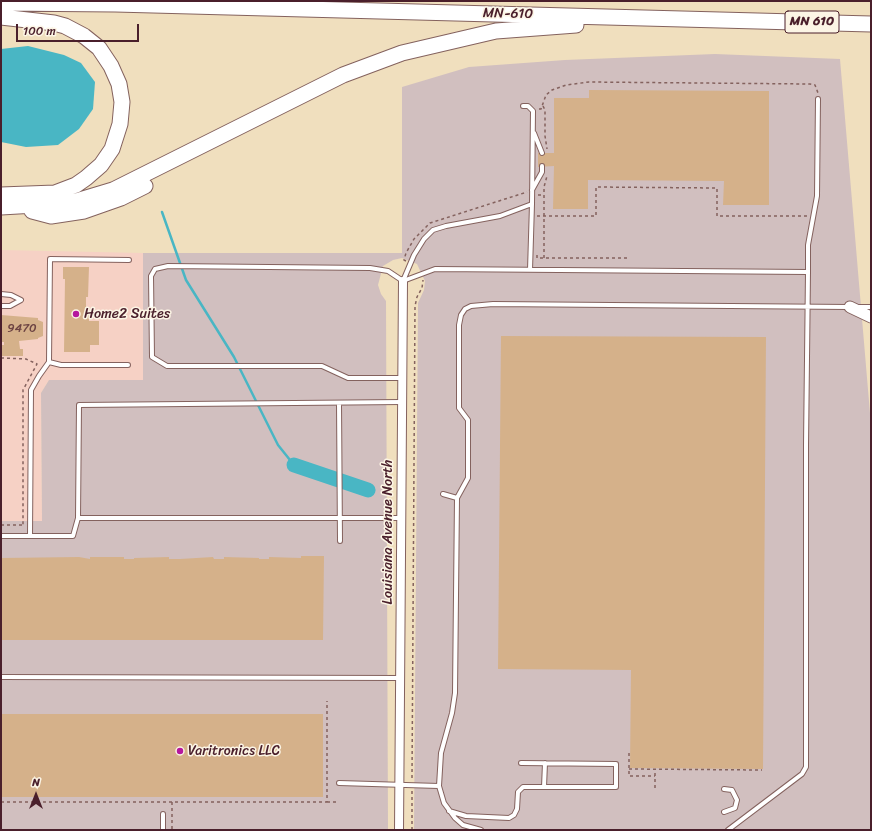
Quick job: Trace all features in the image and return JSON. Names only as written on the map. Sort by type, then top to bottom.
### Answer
[{"type":"highway","name":"MN-610","points":[[1,3],[116,4],[871,24]]},
{"type":"highway","points":[[1,17],[54,23],[65,26],[84,36],[99,48],[111,66],[119,84],[122,102],[119,129],[112,149],[101,165],[86,178],[76,185],[55,193],[1,195]]},
{"type":"highway","points":[[8,207],[70,203],[113,190],[343,75],[389,57],[466,37],[514,29],[562,25],[754,21]]},
{"type":"street","name":"Louisiana Avenue North","points":[[400,830],[403,280]]},
{"type":"street","points":[[850,307],[871,317]]},
{"type":"lane","points":[[728,830],[802,774],[806,767],[808,245],[817,196],[818,99]]},
{"type":"lane","points":[[523,106],[532,108],[533,131],[530,270]]},
{"type":"lane","points":[[533,131],[545,153]]},
{"type":"lane","points":[[532,192],[542,172],[542,166]]},
{"type":"lane","points":[[403,280],[424,239],[433,230],[446,226],[500,216],[532,204]]},
{"type":"lane","points":[[30,536],[31,390],[49,362],[50,259],[129,260]]},
{"type":"lane","points":[[402,378],[348,378],[322,366],[167,366],[152,357],[151,276],[155,269],[168,266],[370,268],[388,271],[403,280],[435,269],[808,272]]},
{"type":"lane","points":[[1,294],[11,295],[21,300],[10,306],[1,306]]},
{"type":"lane","points":[[481,830],[463,825],[448,811],[440,795],[439,786],[441,753],[454,698],[457,498],[468,478],[468,420],[459,408],[459,325],[461,315],[465,309],[471,306],[493,304],[871,307]]},
{"type":"lane","points":[[49,362],[61,365],[128,365]]},
{"type":"lane","points":[[339,402],[340,541]]},
{"type":"lane","points":[[1,536],[73,536],[78,518],[79,405],[402,402]]},
{"type":"lane","points":[[443,494],[457,498]]},
{"type":"lane","points":[[78,518],[401,518]]},
{"type":"lane","points":[[1,677],[400,678]]},
{"type":"lane","points":[[448,811],[466,816],[509,818],[514,815],[518,809],[519,789],[523,787],[616,787],[616,764],[521,763]]},
{"type":"lane","points":[[544,787],[545,763]]},
{"type":"lane","points":[[339,782],[439,786]]},
{"type":"lane","points":[[724,788],[732,790],[737,800],[735,808],[724,812]]},
{"type":"lane","points":[[163,814],[163,830]]},
{"type":"path","points":[[532,108],[541,109],[546,95],[552,90],[566,85],[589,82],[810,84],[817,88],[818,99]]},
{"type":"path","points":[[542,105],[545,110],[545,153]]},
{"type":"path","points":[[544,258],[544,195],[547,172]]},
{"type":"path","points":[[532,216],[596,216],[596,187],[717,188],[717,216],[814,216]]},
{"type":"path","points":[[411,262],[404,260],[406,253],[414,239],[430,223],[526,192],[544,195]]},
{"type":"path","points":[[531,248],[538,250],[537,258],[630,258]]},
{"type":"path","points":[[412,830],[415,306],[416,296],[423,283],[422,274]]},
{"type":"path","points":[[1,358],[26,358],[37,364],[23,390],[23,525]]},
{"type":"path","points":[[1,525],[30,525]]},
{"type":"path","points":[[327,701],[327,802]]},
{"type":"path","points":[[629,753],[629,776],[655,776]]},
{"type":"path","points":[[629,769],[762,770]]},
{"type":"path","points":[[637,769],[637,776]]},
{"type":"path","points":[[646,769],[646,776]]},
{"type":"path","points":[[655,769],[655,788]]},
{"type":"path","points":[[1,802],[339,802]]},
{"type":"path","points":[[172,802],[172,830]]},
{"type":"shaded area","points":[[715,54],[840,59],[871,425],[871,830],[414,830],[418,303],[424,290],[425,281],[417,264],[402,258],[393,260],[383,266],[378,285],[381,294],[386,301],[388,830],[1,830],[1,521],[42,521],[41,393],[49,380],[143,380],[143,253],[402,253],[402,87],[469,67],[565,60]]},
{"type":"shaded area","points":[[1,250],[143,253],[143,380],[49,380],[41,393],[42,521],[1,521]]},
{"type":"water","points":[[28,46],[64,55],[81,63],[95,82],[93,109],[79,129],[58,145],[26,147],[1,142],[1,49]]},
{"type":"building","points":[[589,90],[769,91],[769,205],[723,205],[724,181],[588,180],[588,209],[553,209],[554,166],[538,167],[538,153],[554,153],[554,98],[589,98]]},
{"type":"building","name":"Home2 Suites","points":[[63,267],[89,267],[88,297],[86,297],[86,307],[89,307],[89,321],[99,321],[99,345],[90,345],[90,352],[64,352],[65,279],[63,279]]},
{"type":"building","points":[[1,315],[38,318],[38,320],[43,322],[43,336],[38,339],[19,341],[20,349],[23,349],[23,356],[2,356],[2,345],[4,345],[4,342],[1,342]]},
{"type":"building","points":[[501,336],[766,337],[763,769],[630,768],[631,670],[498,669]]},
{"type":"building","points":[[301,556],[324,556],[323,640],[1,640],[1,558],[79,557],[90,559],[90,557],[124,557],[124,559],[134,559],[169,557],[169,559],[180,559],[213,557],[214,559],[224,559],[224,557],[269,559],[269,557],[301,558]]},
{"type":"building","points":[[1,714],[323,714],[323,797],[1,797]]},
{"type":"waterway","points":[[162,212],[186,280],[234,357],[278,445],[294,465]]},
{"type":"waterway","points":[[294,465],[368,490]]},
{"type":"place","name":"Home2 Suites","points":[[76,314]]},
{"type":"place","name":"Varitronics LLC","points":[[180,751]]}]
